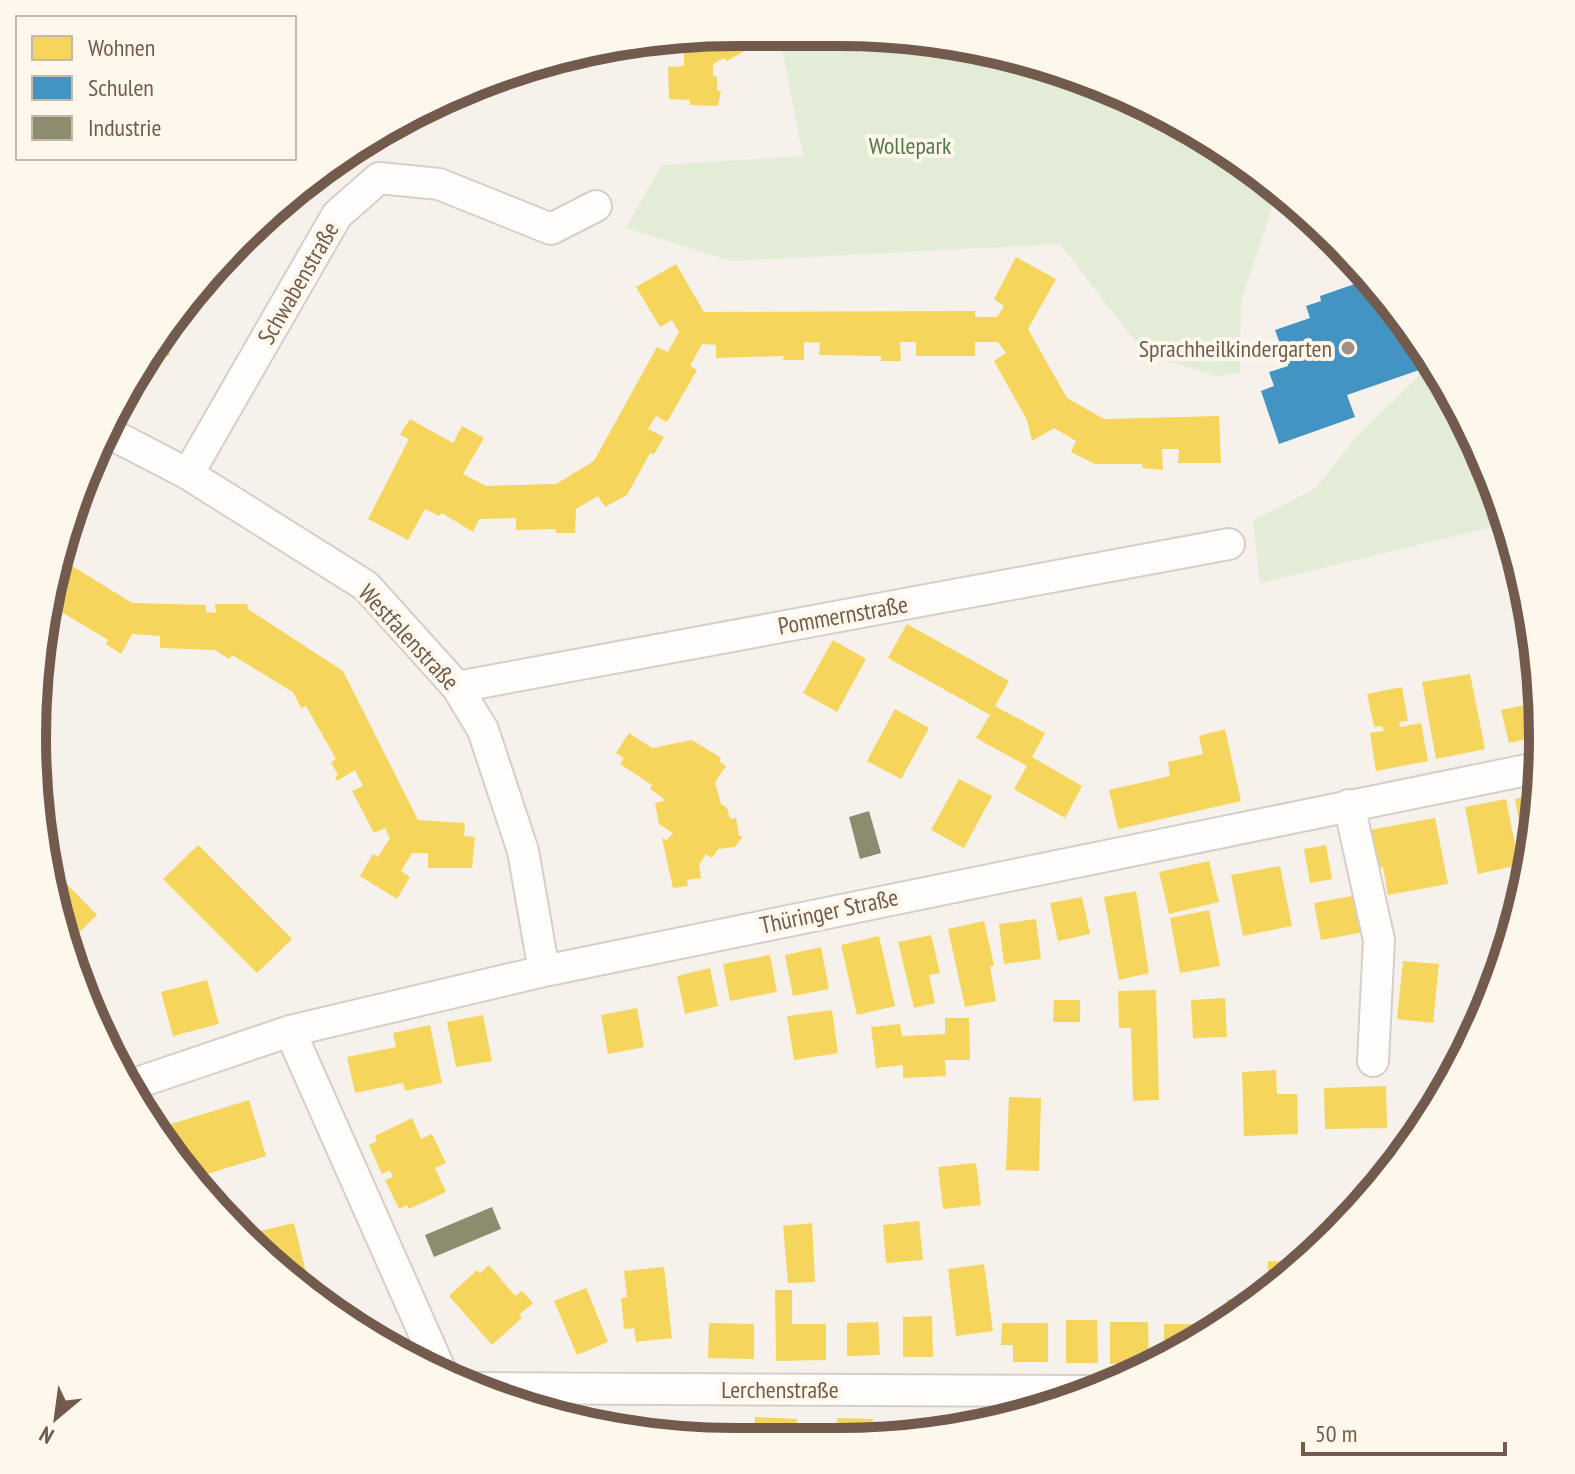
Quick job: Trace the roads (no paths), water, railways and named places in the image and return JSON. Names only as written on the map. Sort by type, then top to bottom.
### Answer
[{"type":"street","name":"Schwabenstraße","points":[[188,474],[337,215],[379,178],[439,184],[551,229],[596,206]]},
{"type":"street","name":"Westfalenstraße","points":[[115,436],[188,474],[366,586],[457,687],[483,730],[523,851],[544,971]]},
{"type":"street","name":"Pommernstraße","points":[[457,687],[1229,544]]},
{"type":"street","name":"Thüringer Straße","points":[[139,1082],[290,1031],[544,971],[1528,770]]},
{"type":"street","points":[[1349,805],[1379,940],[1373,1061]]},
{"type":"street","points":[[290,1031],[435,1359]]},
{"type":"street","name":"Lerchenstraße","points":[[508,1388],[1060,1391]]},
{"type":"place","name":"Sprachheilkindergarten","points":[[1348,348]]},
{"type":"park label","name":"Wollepark","points":[[910,145]]}]
